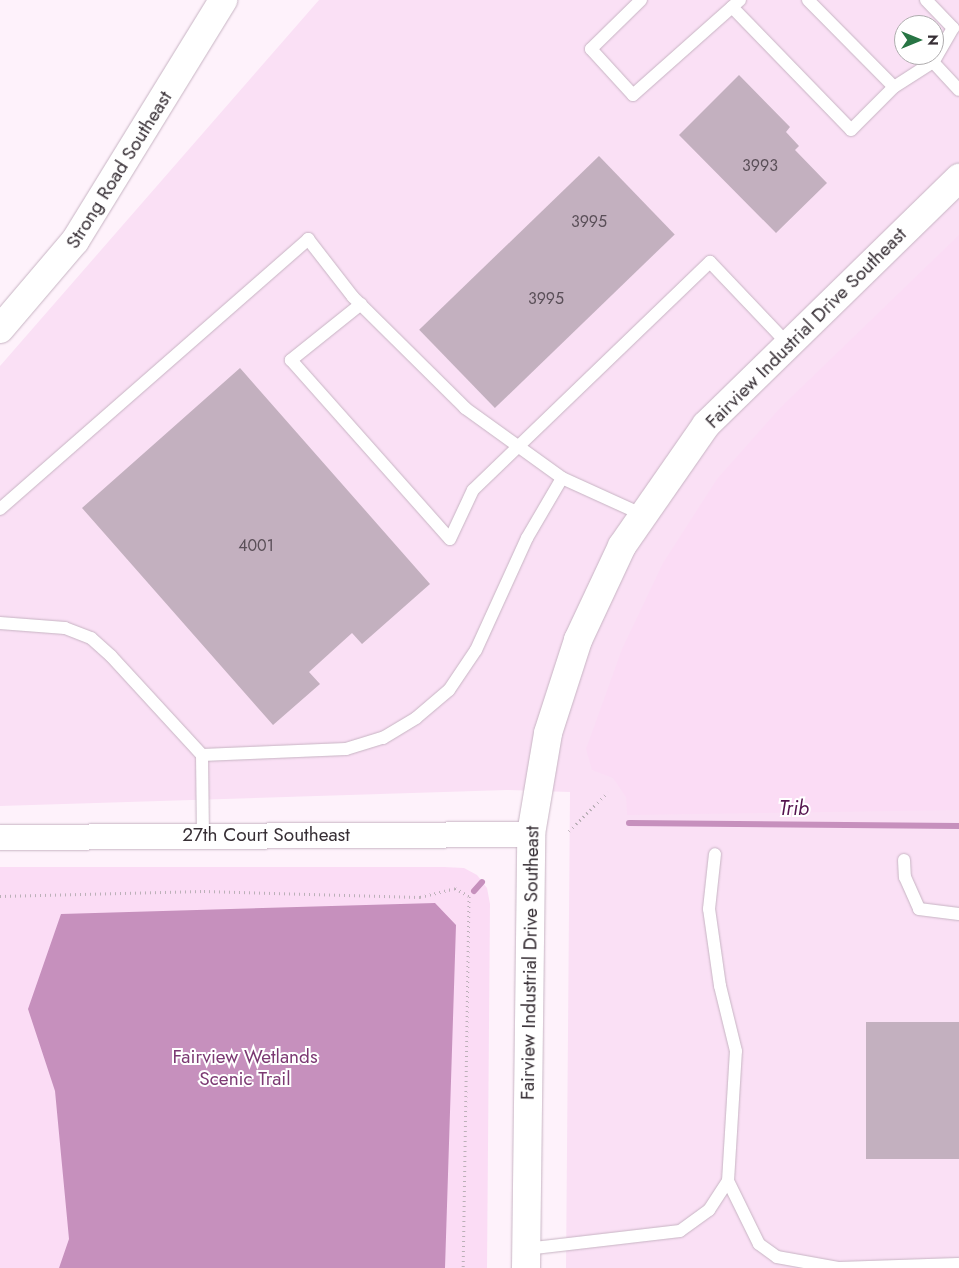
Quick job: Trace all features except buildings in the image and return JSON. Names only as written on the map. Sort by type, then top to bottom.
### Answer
[{"type":"main road","name":"Strong Road Southeast","points":[[0,329],[75,241],[223,0]]},
{"type":"main road","name":"Fairview Industrial Drive Southeast","points":[[526,1259],[531,834],[536,791],[563,679],[600,587],[641,514],[706,424],[787,343],[959,178]]},
{"type":"street","name":"27th Court Southeast","points":[[0,837],[531,834]]},
{"type":"lane","points":[[641,0],[591,48],[633,95],[736,4],[851,130],[894,88],[928,65]]},
{"type":"lane","points":[[808,0],[894,88]]},
{"type":"lane","points":[[926,0],[956,26],[944,45]]},
{"type":"lane","points":[[936,65],[959,90]]},
{"type":"lane","points":[[0,509],[308,239],[361,304],[465,408],[516,448],[562,478],[641,514]]},
{"type":"lane","points":[[361,304],[291,360],[450,539],[473,490],[710,262],[787,343]]},
{"type":"lane","points":[[202,755],[346,749],[383,738],[416,718],[449,690],[476,650],[527,538],[562,478]]},
{"type":"lane","points":[[0,623],[65,628],[90,638],[202,755],[203,836]]},
{"type":"lane","points":[[715,854],[709,909],[720,986],[736,1051],[728,1181],[759,1244],[777,1257],[838,1268],[959,1264]]},
{"type":"lane","points":[[904,860],[905,877],[919,909],[959,914]]},
{"type":"lane","points":[[526,1259],[680,1231],[708,1210],[728,1181]]},
{"type":"path","points":[[569,832],[608,792]]},
{"type":"path","points":[[0,896],[204,892],[420,897],[455,888],[469,896],[463,1268]]},
{"type":"shaded area","points":[[319,0],[959,0],[959,1268],[566,1268],[570,792],[507,790],[0,806],[0,366]]},
{"type":"shaded area","name":"Fairview Wetlands Scenic Trail","points":[[435,903],[456,925],[445,1268],[59,1268],[69,1239],[55,1091],[28,1009],[61,914]]},
{"type":"green space","points":[[959,235],[959,810],[627,815],[626,797],[613,778],[592,770],[586,749],[622,649],[663,563],[717,479],[780,408]]},
{"type":"green space","name":"Fairview Wetlands Scenic Trail","points":[[0,867],[444,867],[464,868],[477,875],[487,888],[490,904],[487,1268],[0,1268]]},
{"type":"waterway","name":"Trib","points":[[629,823],[959,826]]},
{"type":"waterway","name":"Trib","points":[[474,891],[482,882]]}]
